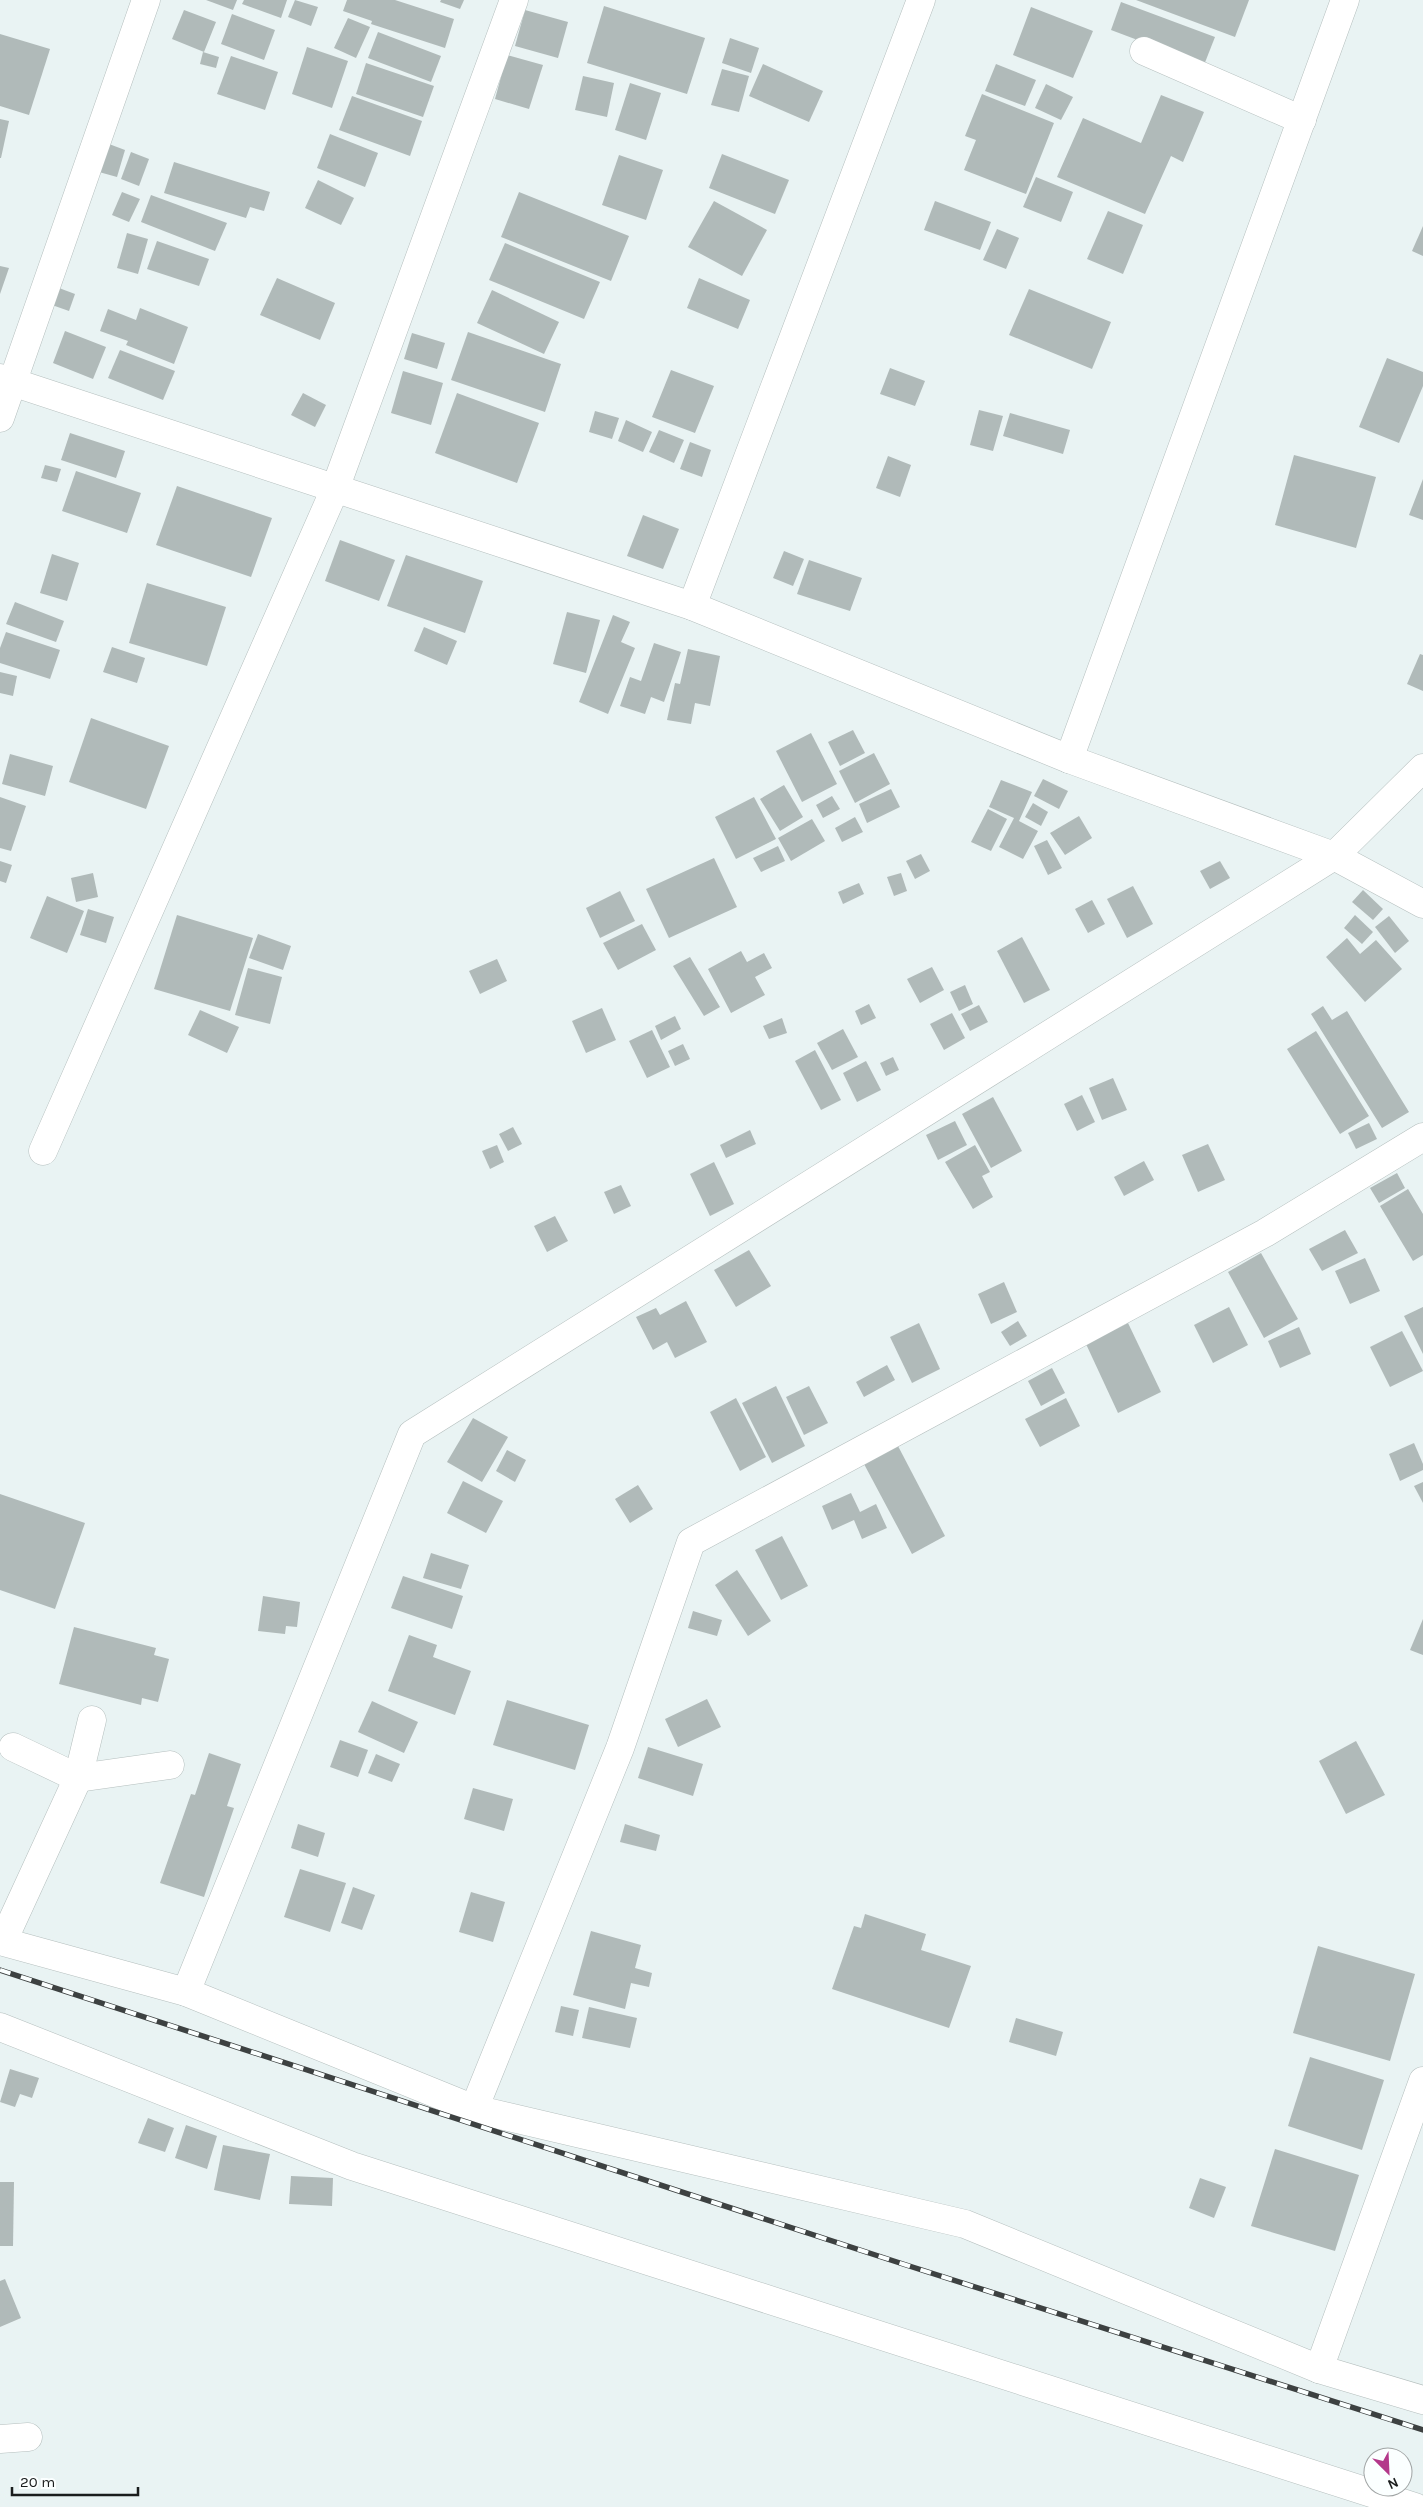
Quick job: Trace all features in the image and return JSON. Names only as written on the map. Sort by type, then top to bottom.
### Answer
[{"type":"street","points":[[0,418],[6,381],[146,0]]},
{"type":"street","points":[[43,1151],[335,489],[514,0]]},
{"type":"street","points":[[692,606],[921,0]]},
{"type":"street","points":[[1069,759],[1345,0]]},
{"type":"street","points":[[1144,51],[1302,120]]},
{"type":"street","points":[[6,381],[692,606],[1069,759],[1334,856],[1423,904]]},
{"type":"street","points":[[186,1992],[412,1434],[1334,856],[1423,768]]},
{"type":"street","points":[[474,2110],[620,1748],[691,1542],[1265,1233],[1423,1137]]},
{"type":"street","points":[[92,1720],[78,1778],[1,1941],[186,1992],[474,2110],[965,2224],[1319,2368],[1423,2400]]},
{"type":"street","points":[[13,1747],[78,1778],[170,1764]]},
{"type":"street","points":[[0,2027],[352,2166],[1385,2502],[1415,2507]]},
{"type":"street","points":[[1319,2368],[1423,2081]]},
{"type":"street","points":[[0,2439],[28,2437]]},
{"type":"building","points":[[206,0],[237,0],[233,10]]},
{"type":"building","points":[[244,0],[287,0],[281,18],[242,4]]},
{"type":"building","points":[[295,0],[318,7],[311,26],[288,17]]},
{"type":"building","points":[[347,0],[395,0],[454,19],[445,48],[371,24],[372,21],[343,11]]},
{"type":"building","points":[[441,0],[464,0],[460,9],[440,2]]},
{"type":"building","points":[[1136,0],[1249,0],[1235,37]]},
{"type":"building","points":[[1121,2],[1215,37],[1204,65],[1111,30]]},
{"type":"building","points":[[604,6],[705,38],[687,94],[587,63]]},
{"type":"building","points":[[1031,7],[1093,31],[1073,78],[1013,55]]},
{"type":"building","points":[[184,10],[216,22],[204,52],[172,39]]},
{"type":"building","points":[[525,10],[568,22],[558,58],[515,46]]},
{"type":"building","points":[[232,14],[275,30],[264,60],[221,44]]},
{"type":"building","points":[[348,18],[370,27],[356,58],[334,48]]},
{"type":"building","points":[[378,32],[441,56],[431,82],[368,58]]},
{"type":"building","points":[[0,34],[50,49],[29,115],[0,106]]},
{"type":"building","points":[[730,38],[759,48],[751,73],[722,63]]},
{"type":"building","points":[[307,47],[348,61],[332,108],[292,94]]},
{"type":"building","points":[[203,52],[219,57],[216,68],[200,64]]},
{"type":"building","points":[[507,55],[543,65],[529,109],[495,99]]},
{"type":"building","points":[[231,56],[278,72],[265,110],[217,94]]},
{"type":"building","points":[[366,63],[434,86],[423,117],[356,94]]},
{"type":"building","points":[[763,64],[823,91],[809,122],[749,96]]},
{"type":"building","points":[[996,64],[1036,80],[1025,106],[985,91]]},
{"type":"building","points":[[722,69],[749,76],[739,112],[711,105]]},
{"type":"building","points":[[583,76],[614,83],[607,117],[575,110]]},
{"type":"building","points":[[630,83],[661,93],[646,140],[615,130]]},
{"type":"building","points":[[1046,84],[1073,97],[1061,120],[1035,108]]},
{"type":"building","points":[[982,94],[1054,123],[1026,194],[964,170],[976,140],[965,136]]},
{"type":"building","points":[[1161,95],[1204,112],[1183,162],[1171,156],[1145,214],[1057,177],[1083,118],[1141,143]]},
{"type":"building","points":[[352,96],[422,121],[410,156],[339,130]]},
{"type":"building","points":[[0,119],[9,121],[1,158],[0,158]]},
{"type":"building","points":[[330,134],[378,153],[365,187],[317,168]]},
{"type":"building","points":[[109,144],[125,150],[117,177],[99,172]]},
{"type":"building","points":[[131,152],[149,159],[139,186],[121,179]]},
{"type":"building","points":[[722,154],[789,180],[775,214],[709,188]]},
{"type":"building","points":[[619,155],[663,170],[646,220],[602,205]]},
{"type":"building","points":[[174,162],[270,192],[264,211],[250,207],[246,218],[164,193]]},
{"type":"building","points":[[1036,177],[1073,192],[1061,222],[1023,207]]},
{"type":"building","points":[[318,180],[354,198],[341,225],[305,208]]},
{"type":"building","points":[[122,192],[140,199],[129,222],[112,215]]},
{"type":"building","points":[[519,192],[629,236],[611,281],[501,237]]},
{"type":"building","points":[[151,195],[227,223],[215,251],[141,222]]},
{"type":"building","points":[[714,201],[767,230],[742,276],[688,247]]},
{"type":"building","points":[[935,201],[991,222],[980,250],[924,230]]},
{"type":"building","points":[[1108,211],[1143,225],[1123,274],[1087,259]]},
{"type":"building","points":[[1423,226],[1423,256],[1412,251]]},
{"type":"building","points":[[997,229],[1019,238],[1006,269],[983,260]]},
{"type":"building","points":[[127,233],[148,239],[138,274],[117,268]]},
{"type":"building","points":[[157,241],[209,259],[199,286],[147,269]]},
{"type":"building","points":[[505,243],[600,282],[584,319],[489,280]]},
{"type":"building","points":[[0,266],[9,268],[0,294]]},
{"type":"building","points":[[277,278],[335,303],[320,340],[260,315]]},
{"type":"building","points":[[699,278],[750,300],[738,329],[687,308]]},
{"type":"building","points":[[59,288],[75,294],[69,311],[52,305]]},
{"type":"building","points":[[1029,289],[1111,322],[1092,369],[1009,335]]},
{"type":"building","points":[[492,290],[559,322],[544,354],[477,323]]},
{"type":"building","points":[[140,308],[188,327],[174,364],[126,345],[128,341],[100,331],[108,309],[136,320]]},
{"type":"building","points":[[65,331],[106,347],[93,379],[53,363]]},
{"type":"building","points":[[468,332],[561,364],[545,412],[451,380]]},
{"type":"building","points":[[412,333],[445,343],[437,369],[404,359]]},
{"type":"building","points":[[120,350],[175,371],[163,400],[108,378]]},
{"type":"building","points":[[1387,358],[1423,372],[1423,386],[1399,443],[1359,427]]},
{"type":"building","points":[[890,368],[925,381],[915,406],[880,394]]},
{"type":"building","points":[[671,370],[714,386],[695,433],[652,417]]},
{"type":"building","points":[[403,371],[443,383],[431,425],[391,413]]},
{"type":"building","points":[[303,393],[326,405],[315,427],[291,415]]},
{"type":"building","points":[[457,393],[539,423],[517,483],[435,453]]},
{"type":"building","points":[[979,410],[1003,416],[993,451],[970,445]]},
{"type":"building","points":[[595,411],[619,418],[612,439],[589,432]]},
{"type":"building","points":[[1010,413],[1070,430],[1063,454],[1003,436]]},
{"type":"building","points":[[626,420],[652,432],[643,452],[618,441]]},
{"type":"building","points":[[659,430],[684,440],[674,463],[649,452]]},
{"type":"building","points":[[70,433],[125,451],[116,478],[61,460]]},
{"type":"building","points":[[690,442],[711,450],[702,477],[680,469]]},
{"type":"building","points":[[1294,455],[1376,477],[1356,548],[1275,525]]},
{"type":"building","points":[[888,456],[911,465],[900,497],[876,488]]},
{"type":"building","points":[[45,465],[61,469],[57,482],[41,478]]},
{"type":"building","points":[[76,471],[141,493],[127,533],[62,511]]},
{"type":"building","points":[[1423,479],[1423,520],[1409,515]]},
{"type":"building","points":[[177,486],[272,518],[251,577],[156,545]]},
{"type":"building","points":[[643,515],[679,529],[663,569],[627,556]]},
{"type":"building","points":[[340,540],[395,560],[379,601],[325,581]]},
{"type":"building","points":[[784,551],[804,559],[793,586],[773,578]]},
{"type":"building","points":[[52,554],[79,563],[67,601],[40,593]]},
{"type":"building","points":[[406,555],[483,581],[465,633],[387,606]]},
{"type":"building","points":[[809,560],[862,578],[850,611],[797,594]]},
{"type":"building","points":[[147,583],[226,607],[207,666],[129,643]]},
{"type":"building","points":[[15,602],[64,621],[56,642],[6,624]]},
{"type":"building","points":[[567,612],[600,620],[586,673],[553,664]]},
{"type":"building","points":[[613,615],[630,622],[621,642],[635,648],[608,714],[579,702]]},
{"type":"building","points":[[424,627],[457,641],[447,665],[414,651]]},
{"type":"building","points":[[6,632],[60,650],[50,679],[0,663],[0,648]]},
{"type":"building","points":[[654,643],[681,652],[664,702],[651,697],[645,714],[620,706],[630,677],[641,681]]},
{"type":"building","points":[[112,647],[145,658],[137,683],[103,672]]},
{"type":"building","points":[[688,649],[720,656],[710,706],[695,703],[691,724],[667,720],[675,683],[680,684]]},
{"type":"building","points":[[1420,654],[1423,655],[1423,691],[1407,684]]},
{"type":"building","points":[[0,672],[17,676],[13,696],[0,693]]},
{"type":"building","points":[[91,718],[169,746],[146,809],[69,782]]},
{"type":"building","points":[[853,730],[865,753],[840,766],[828,742]]},
{"type":"building","points":[[811,733],[837,784],[802,802],[776,751]]},
{"type":"building","points":[[874,753],[890,784],[855,803],[839,771]]},
{"type":"building","points":[[10,754],[53,766],[45,796],[2,784]]},
{"type":"building","points":[[1043,779],[1068,791],[1059,809],[1034,796]]},
{"type":"building","points":[[1001,780],[1032,792],[1019,821],[1038,831],[1023,859],[999,847],[1014,818],[989,807]]},
{"type":"building","points":[[784,785],[803,817],[780,831],[760,799]]},
{"type":"building","points":[[891,789],[900,807],[867,823],[859,804]]},
{"type":"building","points":[[832,796],[840,809],[823,818],[816,805]]},
{"type":"building","points":[[0,797],[26,806],[11,851],[0,848]]},
{"type":"building","points":[[754,797],[776,839],[736,859],[715,817]]},
{"type":"building","points":[[1033,803],[1048,812],[1041,826],[1025,817]]},
{"type":"building","points":[[988,809],[1007,819],[991,851],[971,842]]},
{"type":"building","points":[[1079,816],[1092,838],[1065,855],[1050,833]]},
{"type":"building","points":[[855,817],[863,832],[842,842],[835,828]]},
{"type":"building","points":[[812,819],[825,841],[791,861],[778,838]]},
{"type":"building","points":[[1047,840],[1062,868],[1048,875],[1034,846]]},
{"type":"building","points":[[778,846],[785,861],[761,872],[753,858]]},
{"type":"building","points":[[921,854],[930,871],[915,879],[906,861]]},
{"type":"building","points":[[714,858],[737,907],[669,938],[646,889]]},
{"type":"building","points":[[0,861],[12,865],[6,883],[0,881]]},
{"type":"building","points":[[1220,861],[1230,878],[1210,889],[1200,871]]},
{"type":"building","points":[[93,873],[98,897],[76,902],[71,878]]},
{"type":"building","points":[[901,873],[907,891],[894,896],[887,877]]},
{"type":"building","points":[[859,883],[864,894],[843,904],[838,892]]},
{"type":"building","points":[[1133,886],[1153,924],[1127,938],[1107,899]]},
{"type":"building","points":[[1363,890],[1383,909],[1373,920],[1352,902]]},
{"type":"building","points":[[620,891],[635,921],[600,938],[586,908]]},
{"type":"building","points":[[47,896],[84,911],[67,953],[30,938]]},
{"type":"building","points":[[1092,900],[1105,924],[1088,933],[1075,909]]},
{"type":"building","points":[[88,909],[114,917],[106,943],[80,935]]},
{"type":"building","points":[[177,915],[253,938],[230,1011],[154,989]]},
{"type":"building","points":[[1355,915],[1373,932],[1362,944],[1344,928]]},
{"type":"building","points":[[1389,916],[1409,941],[1395,953],[1375,927]]},
{"type":"building","points":[[642,924],[656,950],[618,970],[603,943]]},
{"type":"building","points":[[258,934],[291,946],[283,970],[249,958]]},
{"type":"building","points":[[1022,937],[1050,990],[1024,1003],[997,951]]},
{"type":"building","points":[[1347,938],[1360,954],[1376,940],[1402,969],[1365,1002],[1326,957]]},
{"type":"building","points":[[741,951],[747,962],[764,953],[772,968],[755,977],[765,995],[731,1013],[708,969]]},
{"type":"building","points":[[690,957],[720,1007],[704,1016],[673,966]]},
{"type":"building","points":[[497,959],[507,981],[480,994],[469,971]]},
{"type":"building","points":[[932,967],[944,990],[920,1003],[907,979]]},
{"type":"building","points":[[248,968],[282,977],[270,1024],[235,1015]]},
{"type":"building","points":[[965,985],[973,1004],[959,1011],[950,992]]},
{"type":"building","points":[[869,1004],[876,1018],[861,1025],[855,1011]]},
{"type":"building","points":[[979,1005],[988,1022],[970,1031],[961,1014]]},
{"type":"building","points":[[1323,1006],[1332,1020],[1347,1011],[1409,1112],[1382,1128],[1311,1014]]},
{"type":"building","points":[[602,1008],[616,1040],[586,1053],[572,1021]]},
{"type":"building","points":[[200,1010],[239,1027],[227,1053],[188,1035]]},
{"type":"building","points":[[952,1013],[965,1038],[944,1050],[930,1024]]},
{"type":"building","points":[[675,1016],[681,1029],[661,1040],[655,1026]]},
{"type":"building","points":[[782,1018],[787,1033],[769,1039],[763,1026]]},
{"type":"building","points":[[843,1029],[858,1057],[832,1070],[817,1043]]},
{"type":"building","points":[[652,1030],[670,1067],[647,1078],[629,1041]]},
{"type":"building","points":[[1316,1031],[1369,1116],[1340,1134],[1287,1049]]},
{"type":"building","points":[[683,1044],[690,1059],[675,1066],[668,1051]]},
{"type":"building","points":[[815,1050],[841,1100],[821,1110],[795,1061]]},
{"type":"building","points":[[893,1057],[899,1070],[886,1076],[880,1063]]},
{"type":"building","points":[[866,1061],[881,1090],[857,1102],[843,1073]]},
{"type":"building","points":[[1113,1078],[1127,1110],[1102,1120],[1089,1088]]},
{"type":"building","points":[[1082,1095],[1095,1122],[1077,1131],[1064,1104]]},
{"type":"building","points":[[993,1097],[1022,1151],[991,1168],[962,1114]]},
{"type":"building","points":[[955,1121],[967,1145],[938,1160],[926,1135]]},
{"type":"building","points":[[1369,1123],[1377,1139],[1356,1149],[1348,1133]]},
{"type":"building","points":[[513,1127],[522,1144],[508,1151],[499,1134]]},
{"type":"building","points":[[750,1130],[756,1144],[726,1158],[720,1145]]},
{"type":"building","points":[[1208,1144],[1225,1180],[1198,1192],[1182,1155]]},
{"type":"building","points":[[497,1145],[504,1162],[490,1169],[482,1151]]},
{"type":"building","points":[[975,1145],[990,1172],[982,1176],[993,1197],[973,1209],[945,1162]]},
{"type":"building","points":[[1144,1161],[1154,1180],[1124,1196],[1114,1177]]},
{"type":"building","points":[[714,1162],[734,1204],[710,1216],[690,1174]]},
{"type":"building","points":[[1397,1173],[1405,1188],[1379,1203],[1370,1188]]},
{"type":"building","points":[[621,1185],[631,1206],[614,1214],[604,1192]]},
{"type":"building","points":[[1408,1189],[1423,1214],[1423,1255],[1413,1261],[1380,1206]]},
{"type":"building","points":[[555,1216],[568,1241],[547,1252],[534,1226]]},
{"type":"building","points":[[1345,1230],[1358,1253],[1322,1271],[1309,1249]]},
{"type":"building","points":[[749,1250],[771,1286],[736,1307],[714,1270]]},
{"type":"building","points":[[1261,1253],[1298,1319],[1264,1338],[1228,1272]]},
{"type":"building","points":[[1365,1258],[1380,1291],[1350,1304],[1335,1271]]},
{"type":"building","points":[[1004,1282],[1017,1312],[991,1324],[978,1294]]},
{"type":"building","points":[[686,1301],[707,1342],[675,1358],[667,1342],[653,1350],[636,1317],[656,1308],[660,1315]]},
{"type":"building","points":[[1229,1307],[1248,1345],[1213,1363],[1194,1325]]},
{"type":"building","points":[[1423,1307],[1423,1354],[1404,1316]]},
{"type":"building","points":[[1018,1321],[1027,1336],[1010,1346],[1001,1332]]},
{"type":"building","points":[[919,1323],[940,1369],[912,1383],[890,1337]]},
{"type":"building","points":[[1128,1323],[1161,1392],[1118,1413],[1086,1344]]},
{"type":"building","points":[[1299,1327],[1311,1354],[1280,1368],[1268,1341]]},
{"type":"building","points":[[1402,1331],[1423,1371],[1390,1387],[1370,1347]]},
{"type":"building","points":[[887,1365],[895,1380],[864,1397],[856,1382]]},
{"type":"building","points":[[1052,1368],[1065,1393],[1041,1406],[1028,1381]]},
{"type":"building","points":[[776,1386],[805,1446],[772,1463],[742,1403]]},
{"type":"building","points":[[809,1386],[828,1423],[804,1435],[786,1397]]},
{"type":"building","points":[[736,1398],[766,1457],[740,1471],[710,1412]]},
{"type":"building","points":[[1066,1398],[1080,1426],[1040,1447],[1025,1419]]},
{"type":"building","points":[[473,1418],[508,1437],[482,1482],[447,1462]]},
{"type":"building","points":[[1414,1443],[1423,1464],[1423,1470],[1400,1481],[1389,1454]]},
{"type":"building","points":[[898,1446],[945,1536],[912,1554],[864,1464]]},
{"type":"building","points":[[507,1450],[526,1460],[515,1482],[496,1471]]},
{"type":"building","points":[[463,1481],[503,1501],[486,1533],[447,1513]]},
{"type":"building","points":[[1423,1482],[1423,1503],[1414,1486]]},
{"type":"building","points":[[638,1485],[653,1509],[630,1523],[615,1499]]},
{"type":"building","points":[[851,1493],[860,1512],[876,1504],[887,1528],[862,1539],[854,1520],[832,1530],[822,1506]]},
{"type":"building","points":[[0,1494],[85,1523],[55,1609],[0,1590]]},
{"type":"building","points":[[782,1536],[808,1586],[781,1600],[755,1550]]},
{"type":"building","points":[[431,1553],[469,1565],[461,1589],[423,1578]]},
{"type":"building","points":[[737,1570],[771,1621],[748,1636],[715,1585]]},
{"type":"building","points":[[403,1576],[463,1596],[452,1629],[391,1608]]},
{"type":"building","points":[[263,1596],[300,1602],[297,1627],[286,1626],[285,1634],[258,1631]]},
{"type":"building","points":[[693,1611],[722,1620],[717,1636],[688,1628]]},
{"type":"building","points":[[1423,1619],[1423,1655],[1410,1650]]},
{"type":"building","points":[[74,1627],[156,1648],[154,1655],[169,1659],[158,1702],[142,1698],[141,1705],[59,1684]]},
{"type":"building","points":[[409,1635],[437,1645],[433,1657],[471,1671],[455,1715],[388,1691]]},
{"type":"building","points":[[707,1699],[721,1727],[678,1747],[665,1719]]},
{"type":"building","points":[[507,1700],[589,1725],[575,1770],[493,1745]]},
{"type":"building","points":[[372,1701],[418,1722],[404,1753],[358,1732]]},
{"type":"building","points":[[340,1740],[368,1750],[358,1777],[330,1767]]},
{"type":"building","points":[[1356,1741],[1385,1795],[1346,1814],[1319,1761]]},
{"type":"building","points":[[648,1747],[703,1764],[693,1796],[638,1778]]},
{"type":"building","points":[[209,1753],[241,1764],[227,1806],[234,1808],[204,1897],[160,1883],[191,1794],[195,1795]]},
{"type":"building","points":[[376,1754],[400,1764],[392,1782],[368,1773]]},
{"type":"building","points":[[473,1788],[513,1799],[504,1831],[464,1819]]},
{"type":"building","points":[[298,1824],[325,1833],[318,1857],[291,1848]]},
{"type":"building","points":[[625,1824],[660,1835],[656,1851],[620,1842]]},
{"type":"building","points":[[300,1869],[346,1883],[330,1932],[284,1917]]},
{"type":"building","points":[[353,1887],[375,1895],[362,1930],[341,1923]]},
{"type":"building","points":[[471,1892],[505,1902],[493,1942],[459,1932]]},
{"type":"building","points":[[865,1914],[926,1934],[921,1950],[971,1966],[949,2028],[832,1989],[854,1926],[861,1928]]},
{"type":"building","points":[[591,1931],[641,1945],[635,1968],[652,1973],[649,1987],[631,1983],[625,2009],[573,1995]]},
{"type":"building","points":[[1318,1946],[1415,1974],[1390,2061],[1293,2033]]},
{"type":"building","points":[[561,2006],[579,2010],[573,2036],[555,2032]]},
{"type":"building","points":[[589,2007],[637,2018],[630,2048],[582,2038]]},
{"type":"building","points":[[1016,2018],[1063,2032],[1056,2056],[1009,2042]]},
{"type":"building","points":[[1310,2057],[1384,2080],[1362,2150],[1288,2126]]},
{"type":"building","points":[[10,2069],[39,2078],[32,2098],[20,2094],[15,2107],[0,2102]]},
{"type":"building","points":[[148,2118],[174,2128],[165,2152],[138,2143]]},
{"type":"building","points":[[186,2125],[217,2136],[207,2169],[175,2158]]},
{"type":"building","points":[[223,2145],[270,2154],[260,2200],[214,2190]]},
{"type":"building","points":[[1275,2149],[1359,2175],[1335,2251],[1251,2226]]},
{"type":"building","points":[[291,2176],[333,2178],[332,2206],[289,2204]]},
{"type":"building","points":[[1200,2178],[1226,2187],[1214,2218],[1189,2208]]},
{"type":"building","points":[[0,2182],[14,2182],[13,2246],[0,2246]]},
{"type":"building","points":[[5,2279],[21,2318],[0,2327],[0,2281]]},
{"type":"railway","points":[[0,1970],[903,2264],[1423,2430]]}]
